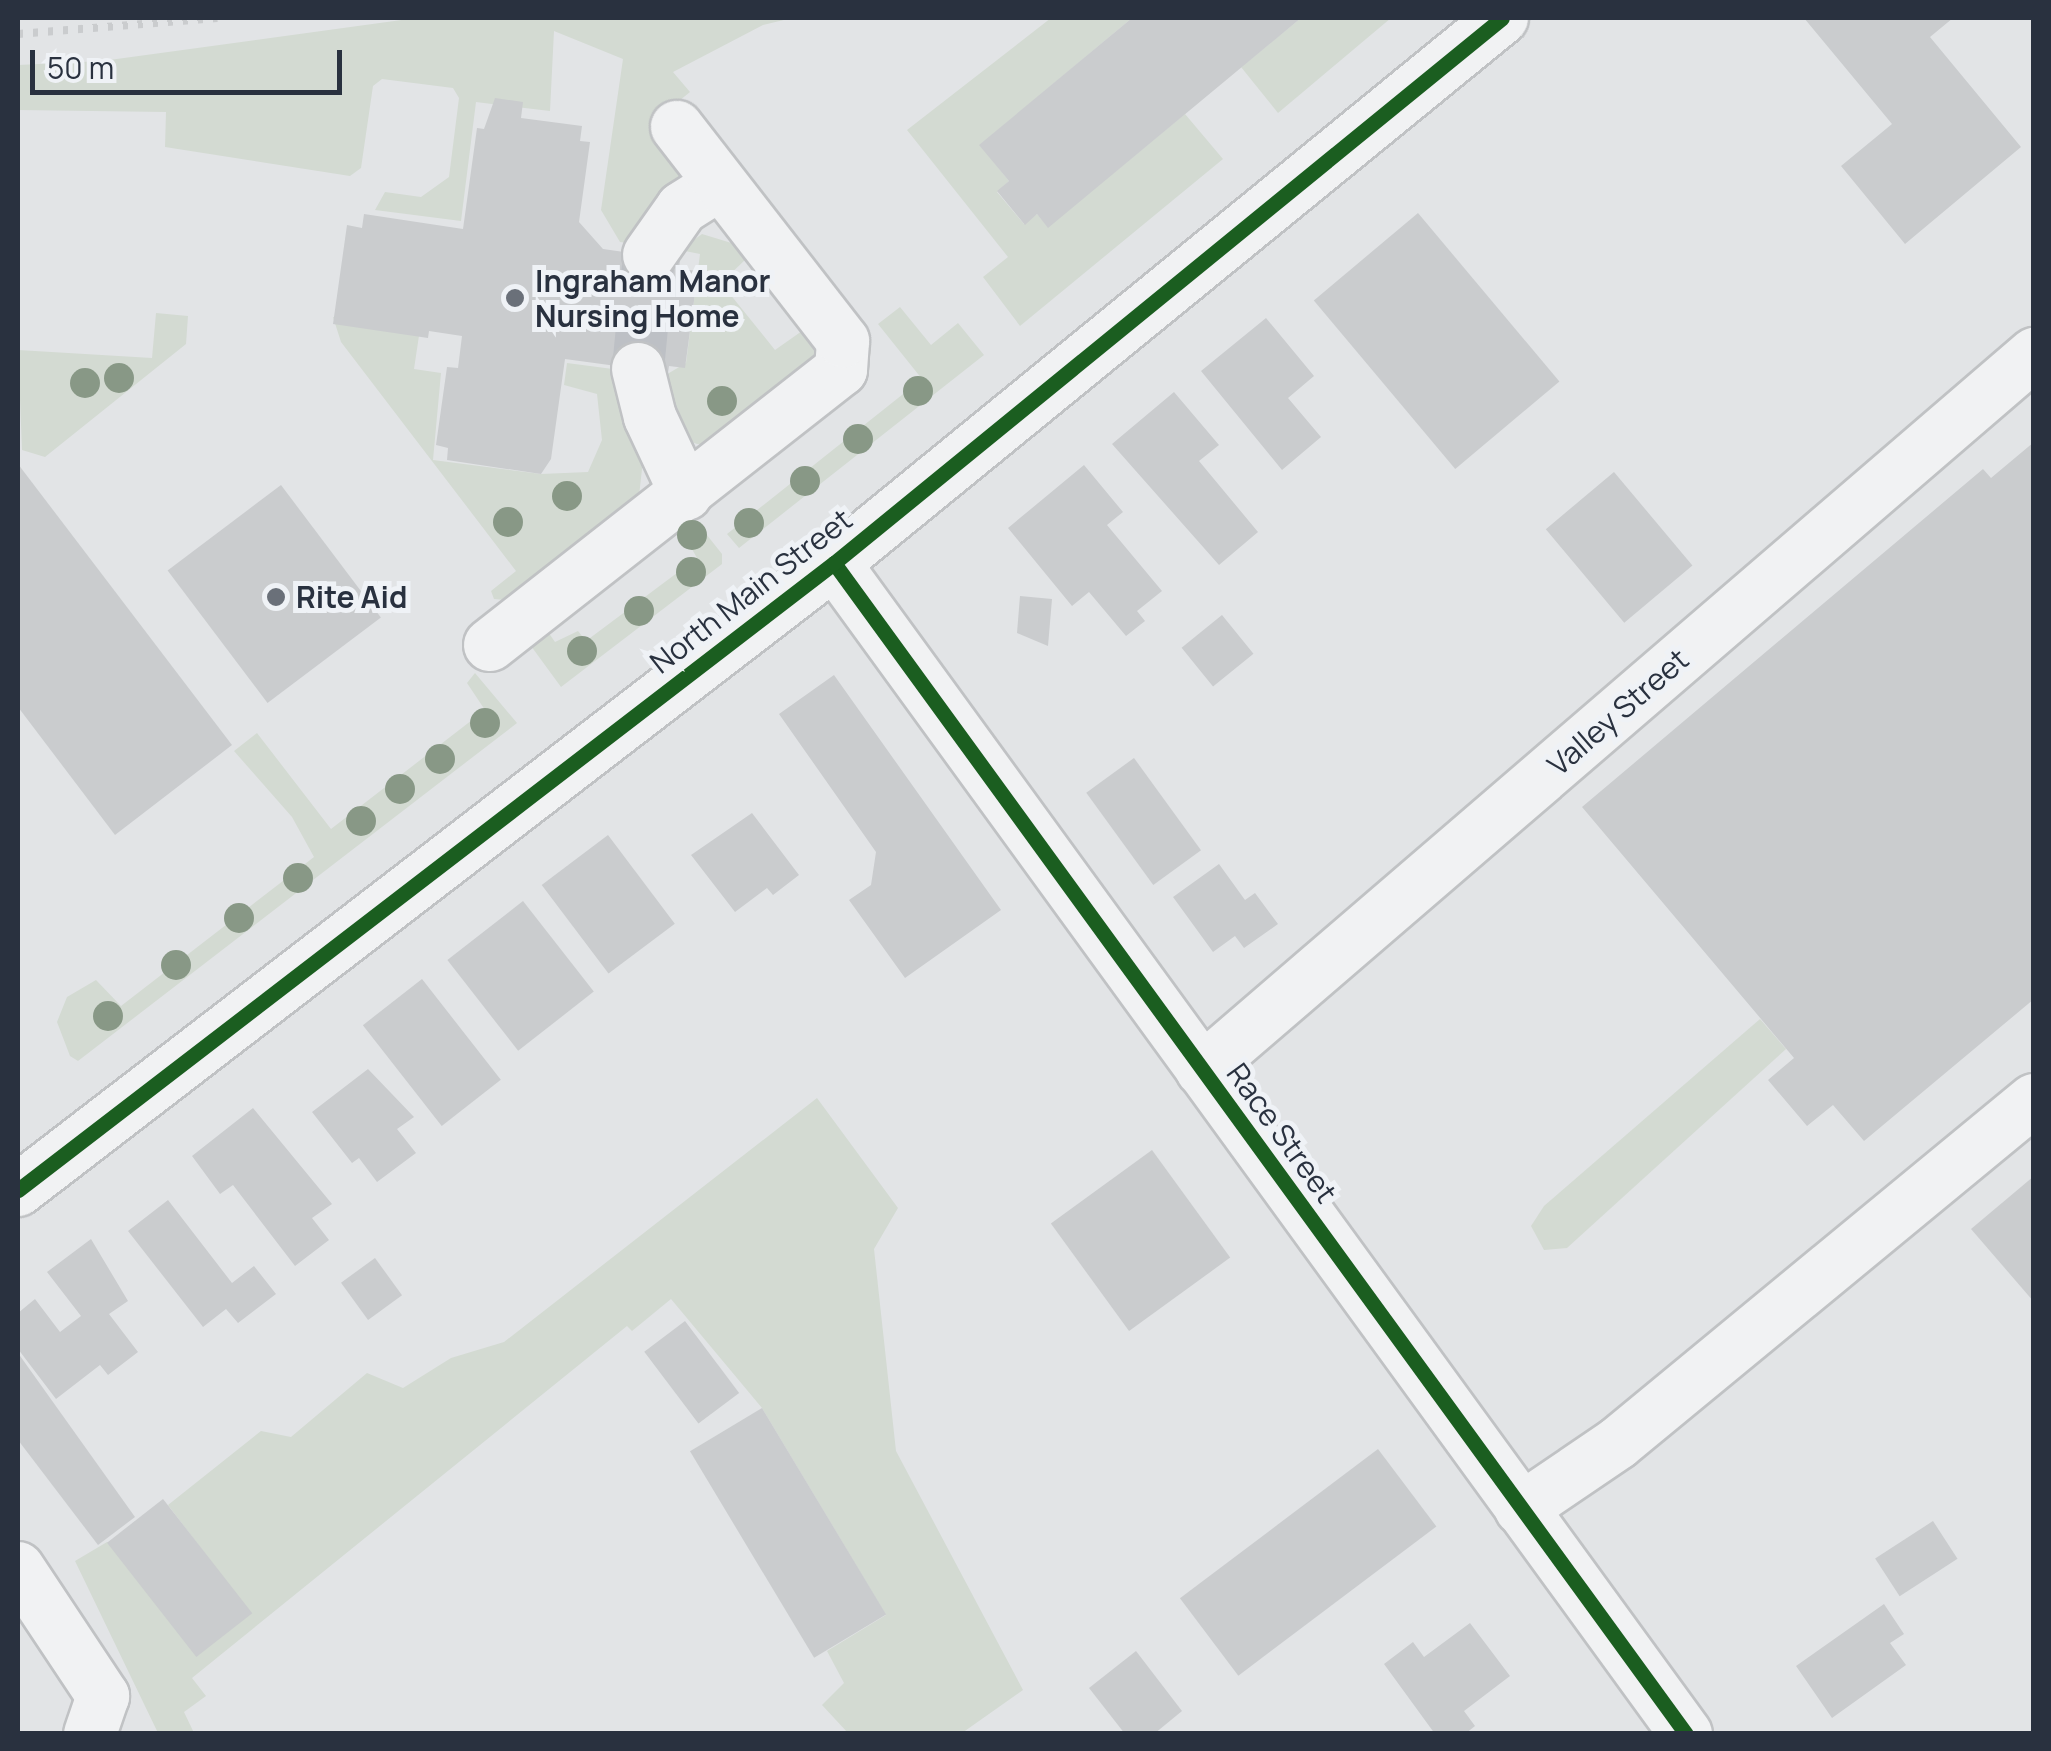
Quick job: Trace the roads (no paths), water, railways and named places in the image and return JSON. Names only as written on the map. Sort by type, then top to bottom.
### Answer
[{"type":"street","name":"North Main Street","points":[[18,1190],[834,564],[1502,18]]},
{"type":"street","points":[[490,645],[832,381],[846,354],[843,341],[677,127]]},
{"type":"street","points":[[649,255],[682,208],[720,184]]},
{"type":"street","name":"Valley Street","points":[[1202,1070],[2034,354]]},
{"type":"street","points":[[638,369],[650,417],[686,494]]},
{"type":"street","name":"Race Street","points":[[834,564],[1686,1734]]},
{"type":"street","points":[[1521,1509],[1618,1442],[2034,1100]]},
{"type":"street","points":[[18,1568],[103,1696],[90,1734]]},
{"type":"tunnel","points":[[638,369],[649,255]]},
{"type":"railway","points":[[18,34],[217,18]]},
{"type":"place","name":"Ingraham Manor Nursing Home","points":[[515,298]]},
{"type":"place","name":"Rite Aid","points":[[276,597]]}]
